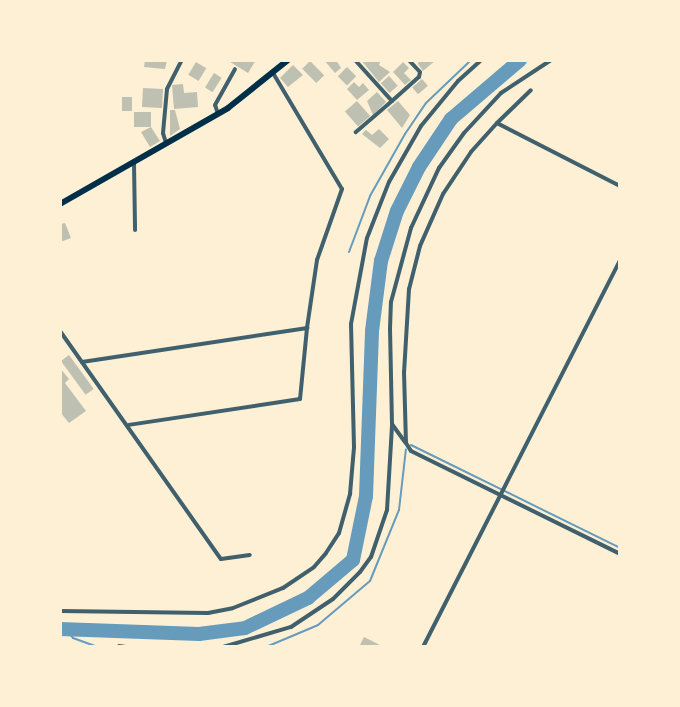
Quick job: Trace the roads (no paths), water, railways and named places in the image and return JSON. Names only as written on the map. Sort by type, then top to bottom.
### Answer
[{"type":"main road","points":[[60,204],[218,114],[288,60]]},
{"type":"street","points":[[166,143],[163,133],[167,89],[182,60]]},
{"type":"street","points":[[355,60],[392,101]]},
{"type":"street","points":[[356,132],[419,77],[420,72],[409,60]]},
{"type":"street","points":[[60,611],[208,613],[233,608],[283,588],[314,567],[326,553],[339,533],[350,494],[354,447],[351,324],[367,238],[408,145],[458,81],[481,60]]},
{"type":"street","points":[[223,647],[291,627],[333,599],[371,557],[387,510],[392,424],[391,302],[403,248],[439,168],[480,113],[519,79],[551,60]]},
{"type":"street","points":[[218,114],[215,105],[235,69]]},
{"type":"street","points":[[129,425],[300,399],[317,260],[342,189],[273,73]]},
{"type":"street","points":[[406,443],[405,325],[409,289],[420,246],[443,194],[471,152],[531,90]]},
{"type":"street","points":[[497,123],[620,186]]},
{"type":"street","points":[[134,161],[135,230]]},
{"type":"street","points":[[423,647],[620,261]]},
{"type":"street","points":[[82,362],[307,328]]},
{"type":"street","points":[[60,331],[221,559],[250,555]]},
{"type":"street","points":[[392,424],[411,451],[620,554]]},
{"type":"street","points":[[119,646],[126,647]]},
{"type":"waterway","points":[[349,252],[370,196],[405,134],[426,103],[471,60]]},
{"type":"waterway","points":[[60,629],[199,634],[245,628],[308,598],[353,560],[366,496],[372,331],[381,261],[397,211],[419,167],[451,119],[520,60]]},
{"type":"waterway","points":[[411,445],[620,548]]},
{"type":"waterway","points":[[266,647],[318,625],[370,581],[399,510],[406,449]]},
{"type":"waterway","points":[[65,629],[73,638],[98,647]]}]
